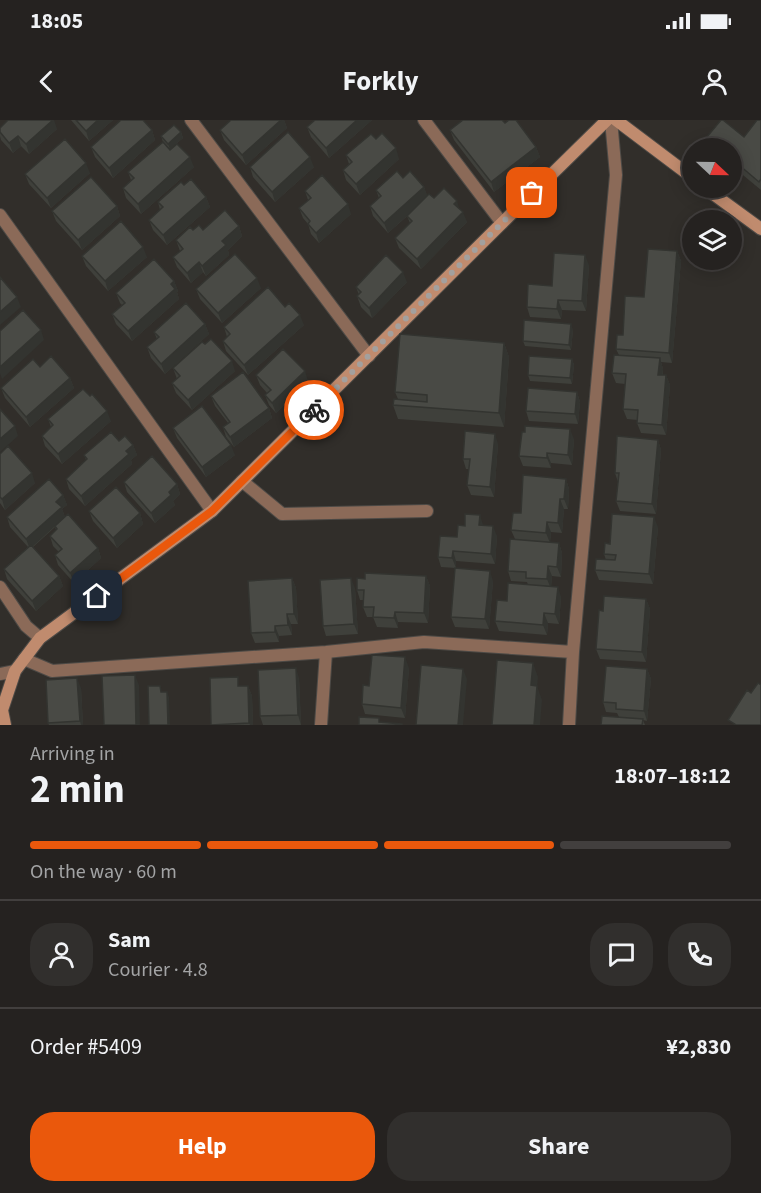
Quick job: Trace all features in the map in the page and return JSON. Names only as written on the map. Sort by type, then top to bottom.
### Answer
[{"type":"main road","points":[[5,725],[2,710],[15,671],[40,638],[212,511],[607,120]]},
{"type":"main road","points":[[616,120],[682,170]]},
{"type":"main road","points":[[719,198],[761,229]]},
{"type":"street","points":[[191,120],[369,356]]},
{"type":"street","points":[[424,120],[502,222]]},
{"type":"street","points":[[569,725],[573,652],[616,175],[611,120]]},
{"type":"street","points":[[0,214],[212,511]]},
{"type":"street","points":[[242,481],[282,514],[428,511]]},
{"type":"street","points":[[0,587],[26,626],[40,638]]},
{"type":"street","points":[[24,659],[52,671],[326,652],[424,642],[573,652]]},
{"type":"street","points":[[321,725],[326,652]]},
{"type":"street","points":[[0,674],[15,671]]},
{"type":"building","points":[[8,120],[53,120],[26,144],[18,136],[9,143],[0,132],[0,128]]},
{"type":"building","points":[[76,120],[98,120],[86,131]]},
{"type":"building","points":[[121,120],[143,120],[152,130],[109,168],[91,147]]},
{"type":"building","points":[[231,120],[281,120],[242,155],[220,130]]},
{"type":"building","points":[[315,120],[357,120],[326,148],[307,127]]},
{"type":"building","points":[[463,120],[502,120],[505,123],[509,120],[516,120],[536,147],[491,182],[450,130]]},
{"type":"building","points":[[721,120],[744,137],[757,120],[761,120],[761,179],[759,182],[742,168],[742,138],[706,138]]},
{"type":"building","points":[[174,125],[181,132],[168,144],[161,136]]},
{"type":"building","points":[[288,132],[310,157],[272,192],[250,167]]},
{"type":"building","points":[[382,133],[396,148],[356,184],[343,170],[352,162],[346,155],[371,134],[376,139]]},
{"type":"building","points":[[65,139],[86,163],[47,198],[25,174]]},
{"type":"building","points":[[163,142],[170,150],[177,144],[190,157],[138,204],[123,188],[134,178],[128,172]]},
{"type":"building","points":[[397,171],[403,178],[410,171],[424,187],[384,223],[370,206],[381,196],[376,190]]},
{"type":"building","points":[[322,175],[348,204],[316,233],[299,208],[311,198],[305,191]]},
{"type":"building","points":[[91,177],[117,206],[78,240],[52,211]]},
{"type":"building","points":[[191,179],[206,197],[163,235],[149,220],[163,207],[158,202],[181,182],[184,185]]},
{"type":"building","points":[[444,188],[457,201],[454,204],[463,212],[417,259],[395,238],[412,221],[407,216],[429,194],[434,198]]},
{"type":"building","points":[[225,210],[239,226],[222,241],[226,245],[202,266],[199,262],[187,273],[173,257],[183,249],[176,240],[190,227],[193,230],[199,225],[203,230]]},
{"type":"building","points":[[121,221],[143,247],[105,281],[82,256]]},
{"type":"building","points":[[648,249],[677,251],[669,353],[616,349],[617,335],[623,335],[625,296],[644,297]]},
{"type":"building","points":[[554,253],[585,255],[582,301],[558,300],[557,309],[527,307],[528,284],[552,286]]},
{"type":"building","points":[[235,254],[257,278],[218,313],[196,289]]},
{"type":"building","points":[[386,255],[403,272],[369,308],[357,296],[361,292],[356,287]]},
{"type":"building","points":[[154,259],[174,281],[171,284],[175,289],[128,331],[112,314],[125,303],[116,293]]},
{"type":"building","points":[[0,277],[17,297],[0,312]]},
{"type":"building","points":[[268,287],[285,307],[289,303],[300,315],[244,365],[223,341],[230,334],[224,327]]},
{"type":"building","points":[[186,303],[205,324],[161,364],[147,347],[159,337],[154,332]]},
{"type":"building","points":[[23,310],[41,330],[0,367],[0,331]]},
{"type":"building","points":[[524,320],[571,324],[569,345],[523,341]]},
{"type":"building","points":[[400,334],[504,343],[499,413],[393,405],[394,399],[427,402],[427,395],[395,392]]},
{"type":"building","points":[[211,339],[232,361],[188,400],[172,383],[180,376],[173,368],[202,342],[205,344]]},
{"type":"building","points":[[283,349],[305,371],[272,403],[265,395],[271,390],[256,375]]},
{"type":"building","points":[[614,355],[660,358],[658,375],[666,375],[662,425],[637,423],[638,410],[623,409],[626,374],[612,373]]},
{"type":"building","points":[[51,356],[70,378],[26,417],[1,388],[33,359],[40,367]]},
{"type":"building","points":[[529,356],[572,359],[570,378],[528,375]]},
{"type":"building","points":[[243,372],[269,408],[230,437],[223,427],[230,422],[211,396]]},
{"type":"building","points":[[528,388],[577,392],[575,414],[526,411]]},
{"type":"building","points":[[83,389],[90,396],[92,394],[107,411],[58,454],[42,436],[53,425],[48,419]]},
{"type":"building","points":[[202,406],[231,445],[202,467],[173,428]]},
{"type":"building","points":[[0,409],[15,426],[0,439]]},
{"type":"building","points":[[525,426],[570,429],[568,455],[547,453],[547,458],[519,456]]},
{"type":"building","points":[[465,431],[495,434],[490,487],[467,485],[470,459],[463,459]]},
{"type":"building","points":[[111,432],[119,441],[125,436],[133,445],[126,451],[129,454],[81,496],[66,479],[87,459],[84,455]]},
{"type":"building","points":[[617,436],[658,440],[652,504],[616,501],[619,473],[615,473]]},
{"type":"building","points":[[8,446],[32,473],[2,499],[0,497],[0,454]]},
{"type":"building","points":[[152,456],[177,484],[169,492],[171,495],[151,513],[124,482]]},
{"type":"building","points":[[523,475],[566,479],[564,499],[560,499],[558,523],[547,522],[546,533],[511,530],[513,513],[521,513]]},
{"type":"building","points":[[49,479],[63,495],[56,502],[62,507],[26,539],[7,517]]},
{"type":"building","points":[[116,487],[140,513],[113,538],[89,511]]},
{"type":"building","points":[[68,514],[98,548],[70,573],[55,555],[62,549],[50,536],[57,529],[55,526]]},
{"type":"building","points":[[465,514],[480,515],[479,525],[493,526],[491,554],[453,551],[452,558],[438,557],[440,536],[457,537],[458,525],[465,526]]},
{"type":"building","points":[[612,514],[654,517],[649,574],[595,570],[596,559],[615,560],[616,555],[604,554],[605,543],[610,544]]},
{"type":"building","points":[[510,539],[559,543],[557,567],[548,566],[547,579],[526,578],[526,572],[508,571]]},
{"type":"building","points":[[31,545],[59,576],[32,601],[4,569]]},
{"type":"building","points":[[455,568],[490,571],[485,619],[451,617]]},
{"type":"building","points":[[365,573],[426,576],[424,613],[395,612],[394,618],[373,617],[374,607],[363,607],[364,590],[357,590],[357,578],[365,579]]},
{"type":"building","points":[[292,578],[294,614],[287,614],[288,625],[275,626],[275,632],[251,633],[248,581]]},
{"type":"building","points":[[351,578],[354,624],[323,626],[320,580]]},
{"type":"building","points":[[508,583],[558,587],[555,614],[544,613],[543,625],[495,621],[497,600],[507,601]]},
{"type":"building","points":[[604,596],[646,599],[642,652],[596,649],[599,610],[603,611]]},
{"type":"building","points":[[372,655],[405,657],[401,708],[362,704],[363,685],[369,686]]},
{"type":"building","points":[[497,660],[533,663],[531,685],[537,686],[534,725],[492,725]]},
{"type":"building","points":[[421,665],[463,669],[458,725],[416,725]]},
{"type":"building","points":[[606,666],[647,669],[644,711],[616,709],[616,703],[603,702]]},
{"type":"building","points":[[296,668],[298,715],[260,716],[258,670]]},
{"type":"building","points":[[135,675],[136,725],[104,725],[102,676]]},
{"type":"building","points":[[238,677],[238,686],[248,686],[249,723],[211,725],[210,678]]},
{"type":"building","points":[[77,678],[80,721],[48,723],[46,680]]},
{"type":"building","points":[[758,683],[761,685],[761,725],[736,725],[728,720],[747,690],[751,693]]},
{"type":"building","points":[[148,686],[160,686],[161,692],[167,692],[168,725],[149,725]]},
{"type":"building","points":[[602,716],[643,719],[642,725],[601,725]]},
{"type":"building","points":[[359,717],[379,718],[379,722],[402,725],[359,725]]},
{"type":"way so far","points":[[314,410],[532,193]]},
{"type":"route","points":[[97,596],[212,511],[314,410]]}]
